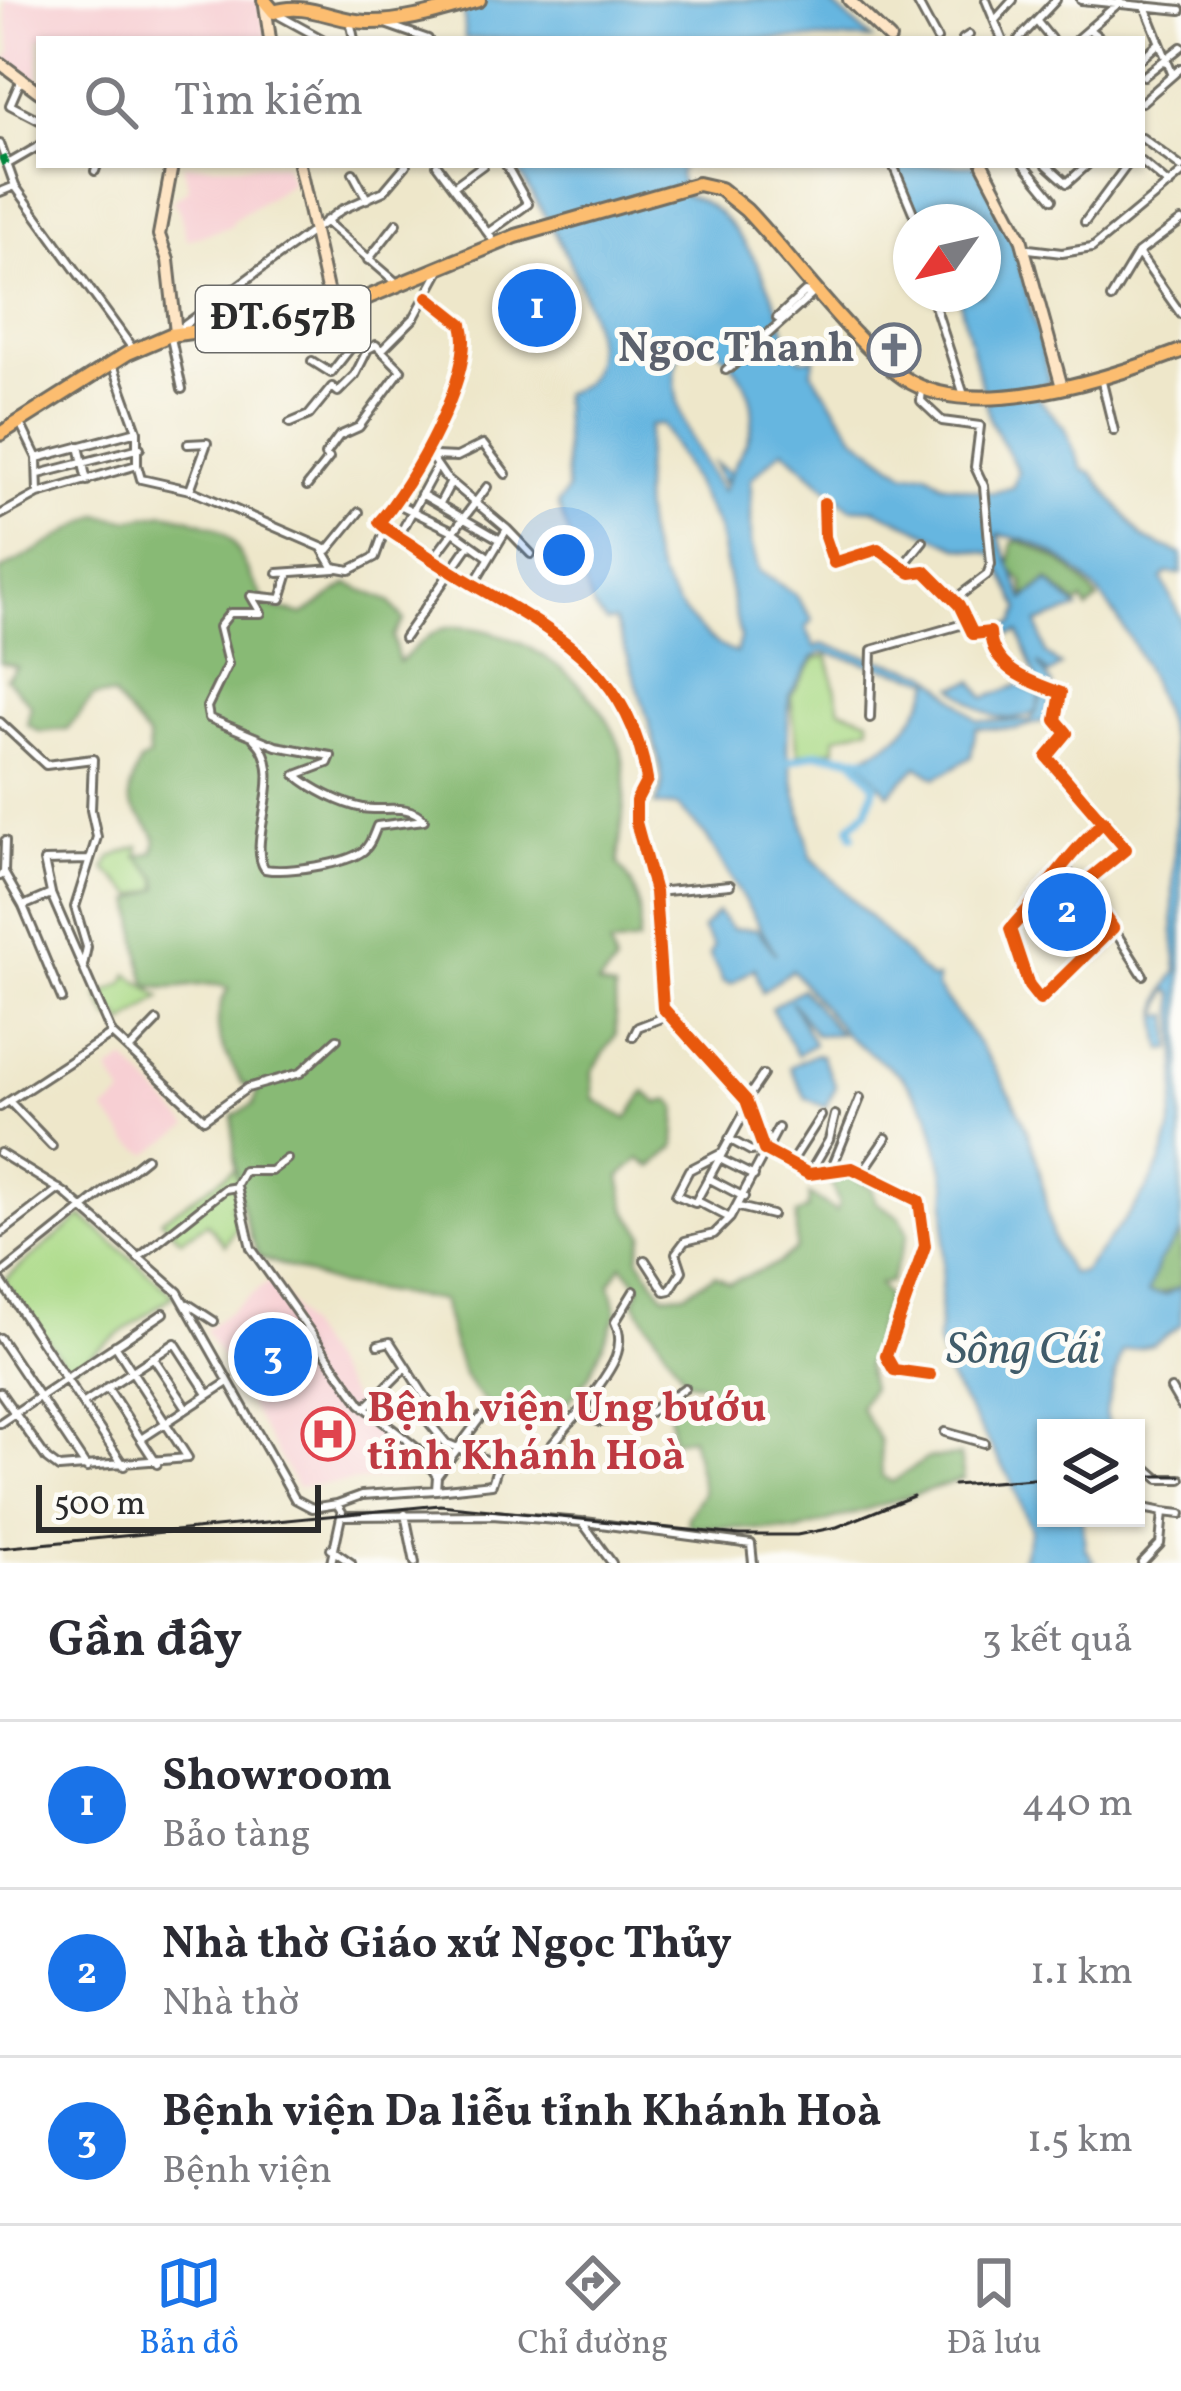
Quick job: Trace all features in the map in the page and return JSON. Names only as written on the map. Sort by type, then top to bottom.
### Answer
[{"type":"main road","points":[[305,1],[344,14],[380,16],[479,0]]},
{"type":"main road","points":[[265,2],[350,21],[398,25],[458,2]]},
{"type":"main road","name":"ĐT.657B","points":[[428,274],[491,236],[696,184],[725,189],[792,260],[815,292]]},
{"type":"main road","name":"ĐT.657B","points":[[1,433],[173,334],[335,311],[515,233]]},
{"type":"main road","points":[[815,292],[894,371],[922,388],[972,394],[1062,387],[1181,351]]},
{"type":"main road","name":"ĐT.657B","points":[[1,433],[23,429],[116,370],[135,352]]},
{"type":"street","points":[[846,0],[883,36]]},
{"type":"street","points":[[916,0],[935,36]]},
{"type":"street","points":[[986,0],[1001,36]]},
{"type":"street","points":[[996,20],[1013,0]]},
{"type":"street","points":[[1021,36],[1056,0]]},
{"type":"street","points":[[1081,0],[1145,7],[1163,4],[1181,10]]},
{"type":"street","points":[[265,2],[271,36]]},
{"type":"street","points":[[1082,36],[1120,2]]},
{"type":"street","points":[[1145,7],[1172,73]]},
{"type":"street","points":[[282,9],[318,36]]},
{"type":"street","points":[[350,21],[353,36]]},
{"type":"street","points":[[1037,22],[1049,36]]},
{"type":"street","points":[[398,25],[422,36]]},
{"type":"street","points":[[1090,30],[1097,36]]},
{"type":"street","points":[[1145,55],[1159,43]]},
{"type":"street","points":[[1145,73],[1181,47]]},
{"type":"street","points":[[0,63],[36,90]]},
{"type":"street","points":[[1145,99],[1181,68]]},
{"type":"street","points":[[1145,77],[1156,87]]},
{"type":"street","points":[[20,82],[10,105],[36,118]]},
{"type":"street","points":[[1025,241],[1062,253],[1092,248],[1169,185],[1181,170],[1145,143]]},
{"type":"street","points":[[0,144],[15,186],[135,352]]},
{"type":"street","points":[[8,164],[36,148]]},
{"type":"street","points":[[1145,165],[1169,185]]},
{"type":"street","points":[[171,168],[159,239],[168,260],[182,388]]},
{"type":"street","points":[[300,168],[320,225],[335,311],[368,349]]},
{"type":"street","points":[[173,334],[185,320],[275,263],[320,225],[388,188],[404,168]]},
{"type":"street","points":[[440,168],[491,236],[528,204],[508,168]]},
{"type":"street","points":[[455,185],[479,168]]},
{"type":"street","points":[[894,168],[909,204]]},
{"type":"street","points":[[988,168],[1025,241],[1062,368],[1062,387]]},
{"type":"street","points":[[1027,168],[1053,199]]},
{"type":"street","points":[[1050,168],[1064,183],[1083,168]]},
{"type":"street","points":[[1085,222],[1124,168]]},
{"type":"street","points":[[353,173],[367,199]]},
{"type":"street","points":[[0,192],[15,186]]},
{"type":"street","points":[[1111,298],[1138,253],[1181,221]]},
{"type":"street","points":[[368,260],[397,223]]},
{"type":"street","points":[[320,225],[400,285]]},
{"type":"street","points":[[1025,241],[1062,387]]},
{"type":"street","points":[[1138,253],[1181,314]]},
{"type":"street","points":[[382,350],[429,294],[428,274]]},
{"type":"street","points":[[428,274],[429,294],[462,324],[465,334],[445,413],[397,503],[380,523],[472,587],[556,630],[619,697],[647,780],[636,801],[636,823],[655,892],[661,1002],[667,1016],[746,1100]]},
{"type":"street","points":[[805,292],[815,292],[726,370],[731,360],[805,292]]},
{"type":"street","points":[[939,312],[972,394]]},
{"type":"street","points":[[331,373],[356,340]]},
{"type":"street","points":[[290,423],[309,415],[332,387],[338,392],[345,386],[368,349],[376,345],[401,370],[363,423],[339,436],[307,486]]},
{"type":"street","points":[[312,361],[345,386]]},
{"type":"street","points":[[1062,368],[1094,380],[1114,431]]},
{"type":"street","points":[[116,370],[140,448],[136,465],[141,479],[190,490],[323,550],[335,568]]},
{"type":"street","points":[[922,388],[921,401],[943,422],[980,424],[975,467],[984,486],[991,558],[987,575],[955,599]]},
{"type":"street","points":[[23,429],[37,458],[38,494]]},
{"type":"street","points":[[37,458],[136,431]]},
{"type":"street","points":[[188,444],[207,443],[190,490]]},
{"type":"street","points":[[425,448],[434,456],[458,458],[483,444],[506,474]]},
{"type":"street","points":[[79,446],[87,481]]},
{"type":"street","points":[[38,475],[140,448]]},
{"type":"street","points":[[434,456],[436,466],[451,482],[530,554]]},
{"type":"street","points":[[0,515],[38,494],[136,465]]},
{"type":"street","points":[[399,536],[436,466]]},
{"type":"street","points":[[440,503],[451,482]]},
{"type":"street","points":[[433,560],[487,487]]},
{"type":"street","points":[[421,494],[499,539]]},
{"type":"street","points":[[397,503],[454,532],[487,556]]},
{"type":"street","points":[[824,503],[825,537],[834,563],[878,549],[918,574],[925,571],[955,599],[973,634],[989,631],[1003,662],[1036,687],[1060,693],[1056,720],[1067,733],[1048,757],[1126,849],[1082,885]]},
{"type":"street","points":[[323,550],[332,548],[359,512]]},
{"type":"street","points":[[278,573],[350,570],[373,560],[386,529]]},
{"type":"street","points":[[472,587],[507,529]]},
{"type":"street","points":[[903,566],[923,541]]},
{"type":"street","points":[[404,638],[470,544]]},
{"type":"street","points":[[254,739],[264,748],[269,794],[259,859],[265,868],[291,870],[350,857],[367,848],[375,826],[425,819],[399,807],[356,807],[322,793],[296,775],[328,764],[331,756],[254,739],[219,726],[208,716],[228,664],[219,627],[230,613],[261,613],[252,596],[278,600],[288,575]]},
{"type":"street","points":[[870,718],[870,659],[967,623]]},
{"type":"street","points":[[0,722],[46,765],[93,759],[91,810],[97,837],[75,907],[87,947],[83,967]]},
{"type":"street","points":[[1104,821],[1010,929],[1040,1000],[1113,928]]},
{"type":"street","points":[[5,841],[2,874],[23,906],[62,999]]},
{"type":"street","points":[[89,860],[44,861],[51,894],[112,1034],[204,1119],[248,1088],[300,1073],[337,1040]]},
{"type":"street","points":[[1061,865],[1082,885],[1143,975]]},
{"type":"street","points":[[655,892],[730,884]]},
{"type":"street","points":[[23,906],[51,894]]},
{"type":"street","points":[[633,1037],[638,1027],[667,1016]]},
{"type":"street","points":[[129,1051],[157,1021]]},
{"type":"street","points":[[0,1107],[112,1034]]},
{"type":"street","points":[[763,1075],[746,1100],[746,1110],[765,1150],[809,1174],[862,1172],[919,1201],[924,1213],[924,1252],[886,1356],[894,1370],[930,1376]]},
{"type":"street","points":[[831,1170],[860,1098]]},
{"type":"street","points":[[9,1101],[52,1146]]},
{"type":"street","points":[[695,1203],[746,1110]]},
{"type":"street","points":[[809,1174],[829,1140],[835,1114]]},
{"type":"street","points":[[789,1166],[820,1116]]},
{"type":"street","points":[[645,1260],[667,1292],[682,1271],[675,1257],[685,1241],[714,1234],[739,1208],[778,1127]]},
{"type":"street","points":[[862,1172],[886,1138]]},
{"type":"street","points":[[729,1139],[752,1151],[765,1150]]},
{"type":"street","points":[[0,1154],[59,1189],[185,1303],[214,1322]]},
{"type":"street","points":[[719,1156],[754,1176]]},
{"type":"street","points":[[719,1156],[689,1170],[676,1194],[730,1218]]},
{"type":"street","points":[[124,1466],[0,1277],[146,1158]]},
{"type":"street","points":[[138,1258],[236,1186],[244,1172],[271,1172],[287,1160]]},
{"type":"street","points":[[708,1178],[744,1197]]},
{"type":"street","points":[[236,1186],[251,1247],[365,1408],[419,1450],[437,1476]]},
{"type":"street","points":[[0,1234],[59,1189]]},
{"type":"street","points":[[739,1208],[772,1215]]},
{"type":"street","points":[[378,1346],[389,1341],[430,1403],[422,1414],[459,1450],[498,1465],[547,1455],[611,1371],[621,1340],[615,1322],[634,1292]]},
{"type":"street","points":[[185,1303],[295,1499],[306,1508],[362,1495],[495,1484],[498,1465]]},
{"type":"street","points":[[0,1423],[164,1313]]},
{"type":"street","points":[[0,1338],[87,1468]]},
{"type":"street","points":[[83,1404],[175,1343],[208,1394]]},
{"type":"street","points":[[0,1392],[52,1465],[87,1468],[188,1458],[115,1345]]},
{"type":"street","points":[[153,1357],[187,1408]]},
{"type":"street","points":[[365,1408],[406,1367]]},
{"type":"street","points":[[141,1439],[230,1381]]},
{"type":"street","points":[[107,1388],[158,1464]]},
{"type":"street","points":[[581,1411],[600,1422],[643,1417],[685,1388]]},
{"type":"street","points":[[1171,1389],[1181,1406]]},
{"type":"street","points":[[436,1490],[437,1476],[481,1417]]},
{"type":"street","points":[[945,1432],[984,1443]]},
{"type":"street","points":[[1145,1467],[1159,1479],[1181,1479]]},
{"type":"street","points":[[331,1563],[343,1516],[337,1504]]},
{"type":"street","points":[[1145,1508],[1181,1514]]},
{"type":"street","points":[[1142,1563],[1160,1544],[1163,1512]]},
{"type":"street","points":[[406,1514],[415,1563]]},
{"type":"street","points":[[343,1516],[582,1522],[696,1542],[751,1544],[753,1563]]},
{"type":"street","points":[[582,1522],[612,1563]]},
{"type":"street","points":[[332,1549],[351,1563]]},
{"type":"shaded area","points":[[4,0],[259,0],[266,36],[36,36],[36,85],[5,61],[11,51]]},
{"type":"shaded area","points":[[184,168],[285,168],[292,183],[232,221],[232,226],[187,240],[178,206],[171,202],[189,189]]},
{"type":"shaded area","points":[[126,1060],[189,1126],[148,1154],[129,1142],[105,1111],[123,1096],[109,1071]]},
{"type":"shaded area","points":[[274,1278],[353,1400],[410,1459],[404,1477],[297,1487],[205,1330]]},
{"type":"green space","points":[[164,513],[223,533],[268,606],[303,615],[348,584],[389,601],[404,620],[393,637],[399,662],[437,631],[477,629],[528,647],[593,700],[623,758],[618,864],[634,891],[640,920],[638,942],[610,946],[615,965],[598,985],[615,990],[616,1034],[592,1072],[594,1099],[627,1119],[645,1092],[658,1103],[670,1100],[677,1107],[675,1147],[652,1167],[640,1159],[620,1177],[627,1211],[644,1234],[638,1257],[664,1295],[685,1293],[715,1275],[729,1283],[777,1264],[796,1249],[796,1215],[808,1208],[809,1194],[836,1212],[839,1205],[831,1182],[849,1176],[872,1188],[876,1202],[900,1217],[908,1234],[890,1282],[879,1284],[887,1297],[866,1366],[871,1388],[860,1407],[880,1441],[882,1476],[892,1482],[928,1458],[960,1456],[964,1479],[797,1531],[689,1526],[688,1517],[703,1492],[691,1437],[673,1441],[668,1399],[691,1393],[706,1397],[701,1383],[687,1381],[634,1302],[640,1286],[622,1265],[610,1284],[617,1313],[589,1376],[567,1403],[521,1422],[484,1401],[473,1388],[457,1359],[442,1301],[339,1285],[259,1257],[238,1188],[233,1116],[254,1104],[258,1090],[243,1084],[220,1038],[219,1015],[228,988],[147,985],[142,965],[132,901],[159,888],[158,878],[137,856],[154,852],[156,839],[132,807],[130,792],[140,762],[149,757],[148,738],[113,696],[94,696],[67,729],[40,732],[27,724],[31,705],[6,678],[17,667],[0,662],[0,571],[99,515],[128,520]]},
{"type":"green space","points":[[1019,541],[1063,564],[1098,600],[1087,609],[1082,601],[1077,605],[1048,580],[1026,597],[1023,582],[1010,568],[1012,543]]},
{"type":"green space","points":[[828,656],[840,709],[869,719],[870,726],[835,737],[835,749],[798,754],[791,696],[815,659]]},
{"type":"green space","points":[[139,846],[138,857],[158,878],[158,889],[135,896],[105,869],[112,857]]},
{"type":"green space","points":[[128,974],[161,997],[124,1024],[119,1015],[110,1019],[98,996],[124,983]]},
{"type":"green space","points":[[243,1163],[259,1184],[231,1206],[238,1224],[225,1245],[207,1223],[181,1240],[161,1220]]},
{"type":"green space","points":[[82,1216],[174,1295],[69,1370],[3,1281]]},
{"type":"green space","points":[[1181,1233],[1181,1287],[1153,1296],[1148,1293],[1158,1263]]},
{"type":"water","points":[[464,0],[827,0],[869,36],[465,36]]},
{"type":"water","name":"Sông Cái","points":[[516,168],[681,168],[685,195],[716,211],[754,258],[792,347],[801,359],[815,358],[811,371],[856,437],[906,474],[927,472],[941,483],[992,493],[1013,487],[1018,471],[990,420],[963,312],[1001,312],[1001,213],[1011,232],[1050,382],[1038,386],[1039,399],[1064,427],[1083,470],[1092,473],[1143,538],[1181,554],[1181,574],[1167,573],[1162,579],[1181,619],[1181,1233],[1158,1263],[1148,1293],[1165,1295],[1181,1287],[1181,1325],[1153,1345],[1122,1351],[1106,1419],[1037,1419],[1037,1527],[1083,1527],[1085,1548],[1095,1563],[1021,1563],[1031,1529],[1008,1474],[950,1380],[938,1343],[947,1186],[929,1113],[902,1076],[848,1037],[792,970],[762,992],[755,968],[731,984],[723,982],[710,955],[713,946],[702,929],[717,912],[732,929],[757,929],[776,954],[706,836],[678,806],[655,805],[662,777],[635,679],[614,621],[606,622],[593,607],[558,504],[567,491],[562,394],[586,381],[595,360],[594,333],[574,271]],"holes":[[[691,332],[728,359],[745,385],[753,414],[747,441],[731,473],[714,463],[722,483],[730,475],[722,492],[689,435],[676,393],[675,371]],[[662,424],[718,528],[740,638],[736,653],[712,640],[691,620],[660,576],[643,503],[650,425]],[[783,449],[850,508],[875,509],[958,547],[993,554],[1020,609],[1014,623],[1006,626],[1008,635],[1019,632],[1043,696],[1031,721],[978,721],[929,673],[822,644],[815,647],[806,628],[813,620],[795,594],[759,571],[751,543],[751,479]],[[998,535],[1035,544],[1068,563],[1122,625],[1159,702],[1178,778],[1173,902],[1177,971],[1165,990],[1160,1014],[1168,989],[1174,994],[1176,1080],[1167,1143],[1145,1192],[1083,1272],[1072,1274],[1053,1237],[1032,1143],[1011,1095],[937,988],[937,978],[930,979],[811,857],[787,750],[789,696],[814,657],[823,652],[932,680],[905,729],[884,746],[857,758],[889,794],[917,766],[936,778],[971,757],[976,728],[1017,729],[1046,720],[1053,686],[1038,663],[1049,674],[1061,666],[1046,654],[1037,623],[1078,609],[1048,582],[1024,600]]]},
{"type":"water","points":[[895,168],[978,168],[996,204],[912,204]]},
{"type":"water","points":[[973,681],[985,698],[1019,685],[1040,696],[1036,712],[1012,719],[992,715],[954,687]]},
{"type":"water","points":[[802,989],[840,1034],[816,1035],[791,1001],[814,1044],[797,1055],[771,1008]]},
{"type":"water","points":[[1170,1015],[1172,1049],[1163,1050],[1159,1016]]},
{"type":"water","points":[[821,1055],[836,1087],[825,1107],[806,1098],[790,1067]]},
{"type":"waterway","points":[[781,764],[815,753],[865,758]]},
{"type":"waterway","points":[[853,758],[875,785],[867,811],[850,826],[853,836]]},
{"type":"railway","points":[[1145,1476],[1181,1476]]},
{"type":"railway","points":[[953,1485],[1037,1479]]},
{"type":"railway","points":[[0,1548],[440,1505],[740,1535],[797,1535],[837,1527],[913,1496]]},
{"type":"marked path","points":[[0,162],[7,159]]},
{"type":"cycle path","points":[[428,297],[462,324],[459,371],[423,457],[379,522],[561,639],[616,696],[635,734],[647,780],[636,801],[636,822],[655,892],[663,1008],[746,1100],[764,1150],[809,1174],[852,1168],[919,1201],[925,1246],[886,1356],[894,1370],[930,1375]]},
{"type":"cycle path","points":[[824,503],[825,537],[834,563],[878,549],[911,573],[925,571],[959,605],[973,634],[990,632],[1005,665],[1061,693],[1056,720],[1067,733],[1047,757],[1126,849],[1082,885],[1113,928],[1040,1000],[1029,986],[1010,929],[1078,847],[1091,834],[1104,821]]},
{"type":"place","name":"Showroom","points":[[537,308]]},
{"type":"place","name":"Ngoc Thanh","points":[[894,350]]},
{"type":"place","name":"Nhà thờ Giáo xứ Ngọc Thủy","points":[[1067,912]]},
{"type":"place","name":"Bệnh viện Da liễu tỉnh Khánh Hoà","points":[[273,1357]]},
{"type":"place","name":"Bệnh viện Ung bướu tỉnh Khánh Hoà","points":[[328,1434]]}]
